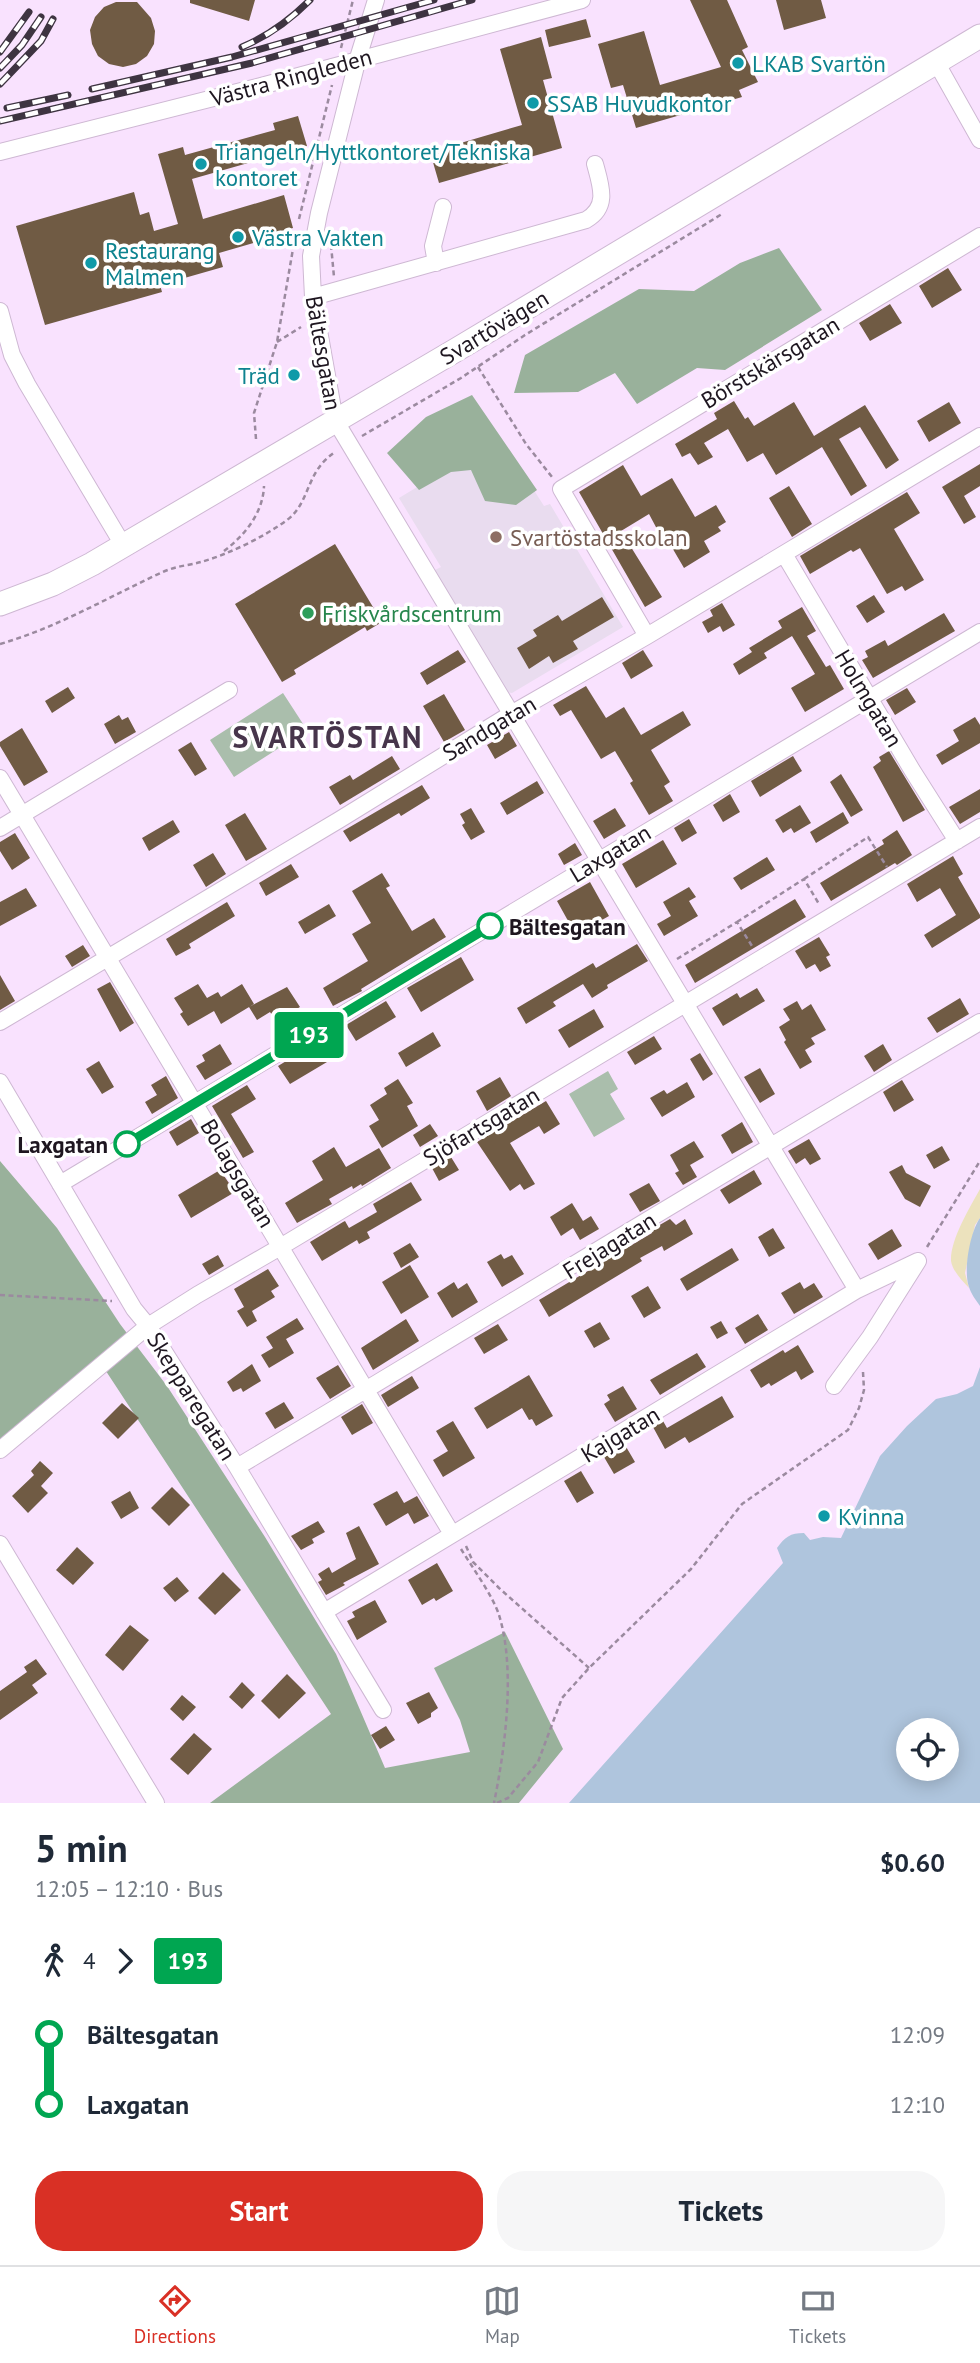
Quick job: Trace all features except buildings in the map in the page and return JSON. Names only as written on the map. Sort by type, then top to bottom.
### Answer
[{"type":"main road","name":"Svartövägen","points":[[0,604],[53,584],[123,545],[980,36]]},
{"type":"street","name":"Bältesgatan","points":[[376,0],[358,58],[313,238],[311,256],[313,297],[335,420],[857,1290]]},
{"type":"street","name":"Västra Ringleden","points":[[0,152],[261,86],[358,58],[503,23],[582,0]]},
{"type":"street","points":[[936,62],[980,140]]},
{"type":"street","points":[[313,297],[590,218],[598,209],[602,198],[596,164]]},
{"type":"street","points":[[436,263],[433,246],[443,207]]},
{"type":"street","name":"Börstskärsgatan","points":[[561,489],[980,236]]},
{"type":"street","points":[[0,311],[12,355],[123,545]]},
{"type":"street","name":"Sandgatan","points":[[0,1022],[980,436]]},
{"type":"street","points":[[561,489],[647,636]]},
{"type":"street","name":"Holmgatan","points":[[784,554],[957,841]]},
{"type":"street","name":"Laxgatan","points":[[60,1184],[980,632]]},
{"type":"street","points":[[0,828],[229,690]]},
{"type":"street","name":"Bolagsgatan","points":[[0,778],[458,1538]]},
{"type":"street","name":"Sjöfartsgatan","points":[[0,1450],[148,1326],[980,827]]},
{"type":"street","name":"Frejagatan","points":[[237,1467],[980,1022]]},
{"type":"street","name":"Skepparegatan","points":[[0,1082],[129,1302],[148,1326],[237,1467],[383,1710]]},
{"type":"street","points":[[834,1386],[859,1353],[918,1261]]},
{"type":"street","name":"Kajgatan","points":[[324,1612],[458,1538],[508,1502],[857,1290],[918,1261]]},
{"type":"street","points":[[0,1544],[156,1803]]},
{"type":"path","points":[[340,51],[353,0]]},
{"type":"path","points":[[299,219],[334,77]]},
{"type":"path","points":[[0,644],[63,621],[167,571],[204,561],[256,539],[290,518],[301,504],[317,467],[323,460],[707,226],[724,212]]},
{"type":"path","points":[[256,439],[256,402],[277,342],[294,243],[328,235],[336,290]]},
{"type":"path","points":[[277,342],[302,327],[318,324]]},
{"type":"path","points":[[478,367],[526,444],[561,489]]},
{"type":"path","points":[[215,556],[248,528],[264,498],[264,486]]},
{"type":"path","points":[[671,962],[868,837],[889,871]]},
{"type":"path","points":[[804,879],[823,910]]},
{"type":"path","points":[[737,922],[755,951]]},
{"type":"path","points":[[918,1261],[980,1161]]},
{"type":"path","points":[[0,1295],[129,1302]]},
{"type":"path","points":[[495,1803],[508,1798],[538,1762],[547,1745],[560,1701],[589,1668],[691,1569],[742,1504],[848,1430],[864,1390],[863,1365],[859,1353]]},
{"type":"path","points":[[458,1538],[473,1562],[499,1588],[589,1668]]},
{"type":"path","points":[[458,1538],[499,1613],[505,1647],[505,1751],[495,1803]]},
{"type":"shaded area","name":"Svartöstadsskolan","points":[[500,437],[544,506],[550,504],[623,627],[512,693],[506,692],[433,571],[441,567],[399,498]]},
{"type":"green space","points":[[779,248],[822,310],[725,370],[697,368],[637,404],[615,373],[578,392],[514,393],[525,355],[639,289],[694,291],[740,263]]},
{"type":"green space","points":[[472,395],[537,490],[516,505],[485,501],[471,470],[451,472],[419,490],[387,453],[426,417]]},
{"type":"green space","points":[[283,693],[307,730],[234,777],[210,740]]},
{"type":"green space","points":[[608,1071],[618,1089],[610,1094],[625,1119],[594,1137],[569,1094]]},
{"type":"green space","points":[[0,1161],[57,1228],[120,1324],[167,1386],[265,1537],[336,1654],[385,1768],[470,1752],[460,1720],[434,1668],[505,1632],[563,1749],[519,1803],[210,1803],[331,1714],[102,1365],[0,1450]]},
{"type":"sand","points":[[980,1189],[980,1218],[975,1225],[965,1273],[969,1288],[958,1276],[951,1261],[961,1224]]},
{"type":"water","points":[[980,1218],[980,1306],[967,1280],[967,1262],[976,1224]]},
{"type":"water","points":[[980,1367],[980,1803],[569,1803],[783,1563],[777,1548],[783,1541],[788,1536],[799,1533],[804,1533],[810,1540],[823,1537],[841,1538],[880,1456],[936,1399],[957,1394],[973,1386]]},
{"type":"railway","points":[[242,47],[278,27],[310,0]]},
{"type":"railway","points":[[92,89],[232,57],[434,0]]},
{"type":"railway","points":[[0,121],[252,63],[472,0]]},
{"type":"railway","points":[[0,52],[29,12]]},
{"type":"railway","points":[[0,68],[22,45],[41,17]]},
{"type":"railway","points":[[0,84],[41,41],[53,19]]},
{"type":"railway","points":[[7,108],[68,95]]},
{"type":"bus line","name":"193","points":[[127,1144],[490,926]]},
{"type":"place","name":"LKAB Svartön","points":[[738,63]]},
{"type":"place","name":"SSAB Huvudkontor","points":[[533,103]]},
{"type":"place","name":"Triangeln/Hyttkontoret/Tekniska kontoret","points":[[201,164]]},
{"type":"place","name":"Västra Vakten","points":[[238,237]]},
{"type":"place","name":"Restaurang Malmen","points":[[91,263]]},
{"type":"place","name":"Träd","points":[[294,375]]},
{"type":"place","name":"Svartöstadsskolan","points":[[496,537]]},
{"type":"place","name":"Friskvårdscentrum","points":[[308,613]]},
{"type":"place","name":"Bältesgatan","points":[[490,926]]},
{"type":"place","name":"Laxgatan","points":[[127,1144]]},
{"type":"place","name":"Kvinna","points":[[824,1516]]},
{"type":"district","name":"SVARTÖSTAN","points":[[328,736]]}]
